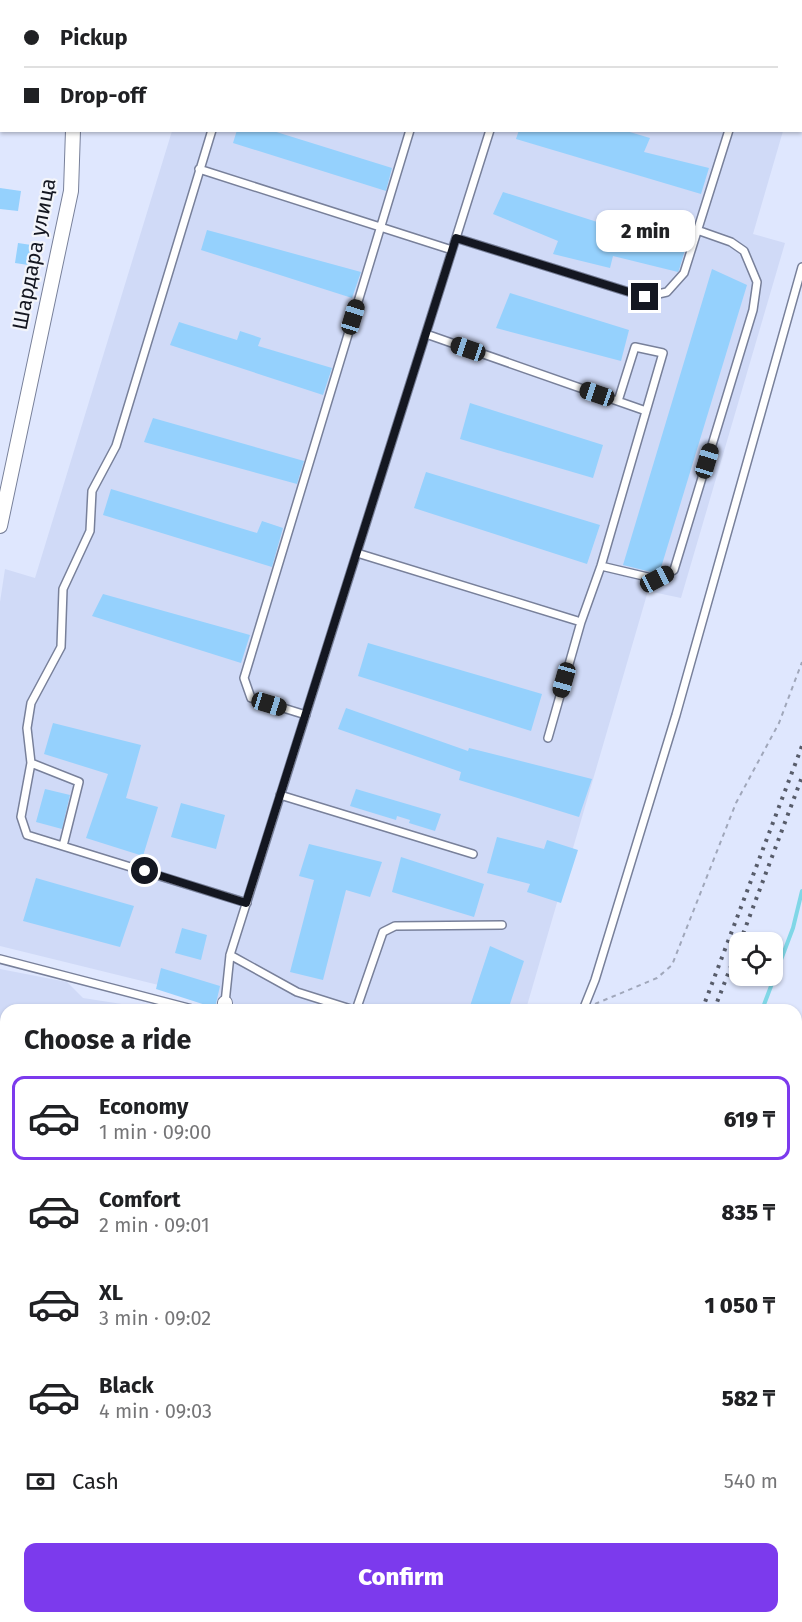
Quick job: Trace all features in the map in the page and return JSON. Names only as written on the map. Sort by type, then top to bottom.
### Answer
[{"type":"street","name":"Шардара улица","points":[[0,526],[71,191],[73,132]]},
{"type":"lane","points":[[211,132],[116,446],[92,491],[90,531],[63,589],[61,647],[31,703],[27,728],[31,763],[21,817],[27,835],[246,903]]},
{"type":"lane","points":[[306,714],[251,698],[244,678],[409,132]]},
{"type":"lane","points":[[224,1004],[230,955],[489,132]]},
{"type":"lane","points":[[456,238],[645,297],[667,292],[684,273],[728,132]]},
{"type":"lane","points":[[200,170],[452,249]]},
{"type":"lane","points":[[601,566],[657,579],[674,570],[753,310],[757,282],[744,250],[731,242],[697,230]]},
{"type":"lane","points":[[585,1004],[595,980],[676,715],[802,267]]},
{"type":"lane","points":[[426,334],[646,411]]},
{"type":"lane","points":[[548,738],[663,353],[635,347],[618,401]]},
{"type":"lane","points":[[357,553],[581,622]]},
{"type":"lane","points":[[31,763],[79,782],[63,846]]},
{"type":"lane","points":[[280,795],[473,854]]},
{"type":"lane","points":[[357,1004],[383,932],[394,926],[502,926]]},
{"type":"lane","points":[[230,955],[297,992],[336,1004]]},
{"type":"lane","points":[[0,959],[173,1004]]},
{"type":"path","points":[[595,1004],[657,978],[672,965],[736,804],[779,723],[802,662]]},
{"type":"shaded area","points":[[172,132],[783,132],[753,234],[785,243],[681,598],[648,591],[527,1004],[236,1004],[0,946],[0,602],[5,569],[35,578]]},
{"type":"shaded area","points":[[0,969],[67,982],[83,998],[122,1004],[0,1004]]},
{"type":"building","points":[[236,132],[276,132],[392,168],[386,191],[233,143]]},
{"type":"building","points":[[518,132],[630,132],[650,138],[644,152],[709,168],[701,194],[516,139]]},
{"type":"building","points":[[0,188],[21,191],[18,211],[0,209]]},
{"type":"building","points":[[503,192],[685,250],[679,270],[678,272],[613,256],[610,268],[553,254],[558,241],[493,214]]},
{"type":"building","points":[[207,230],[361,272],[352,298],[201,250]]},
{"type":"building","points":[[18,243],[38,246],[35,266],[15,263]]},
{"type":"building","points":[[712,269],[747,285],[660,571],[655,573],[623,565]]},
{"type":"building","points":[[510,293],[629,330],[621,361],[496,328]]},
{"type":"building","points":[[179,322],[237,340],[240,331],[261,338],[258,346],[332,368],[323,395],[170,345]]},
{"type":"building","points":[[470,403],[603,445],[593,478],[460,439]]},
{"type":"building","points":[[153,418],[304,461],[297,484],[144,442]]},
{"type":"building","points":[[426,472],[600,525],[587,564],[414,508]]},
{"type":"building","points":[[111,489],[257,533],[262,521],[283,528],[272,567],[103,515]]},
{"type":"building","points":[[103,594],[250,635],[241,663],[92,616]]},
{"type":"building","points":[[368,643],[542,694],[531,731],[358,676]]},
{"type":"building","points":[[346,708],[468,751],[469,748],[592,779],[579,817],[459,780],[461,772],[338,729]]},
{"type":"building","points":[[53,723],[141,745],[126,798],[158,807],[143,856],[86,838],[108,774],[44,754]]},
{"type":"building","points":[[45,789],[70,795],[62,829],[36,822]]},
{"type":"building","points":[[356,789],[441,814],[435,831],[409,823],[410,820],[397,816],[396,820],[350,806]]},
{"type":"building","points":[[181,803],[225,815],[216,849],[171,837]]},
{"type":"building","points":[[497,837],[544,849],[547,840],[578,850],[561,903],[527,892],[530,884],[487,873]]},
{"type":"building","points":[[309,844],[382,862],[370,897],[346,890],[323,980],[290,972],[314,880],[299,876]]},
{"type":"building","points":[[401,857],[484,884],[474,917],[392,892]]},
{"type":"building","points":[[36,878],[134,906],[120,947],[23,921]]},
{"type":"building","points":[[182,928],[207,935],[201,960],[175,953]]},
{"type":"building","points":[[490,946],[524,961],[510,1004],[471,1004]]},
{"type":"building","points":[[161,968],[220,986],[216,1004],[203,1004],[156,989]]},
{"type":"waterway","points":[[764,1004],[793,928],[802,891]]},
{"type":"railway","points":[[704,1004],[802,746]]},
{"type":"railway","points":[[744,932],[802,777]]},
{"type":"railway","points":[[716,1004],[729,971]]},
{"type":"route","points":[[145,871],[246,903],[456,238],[645,297]]}]
